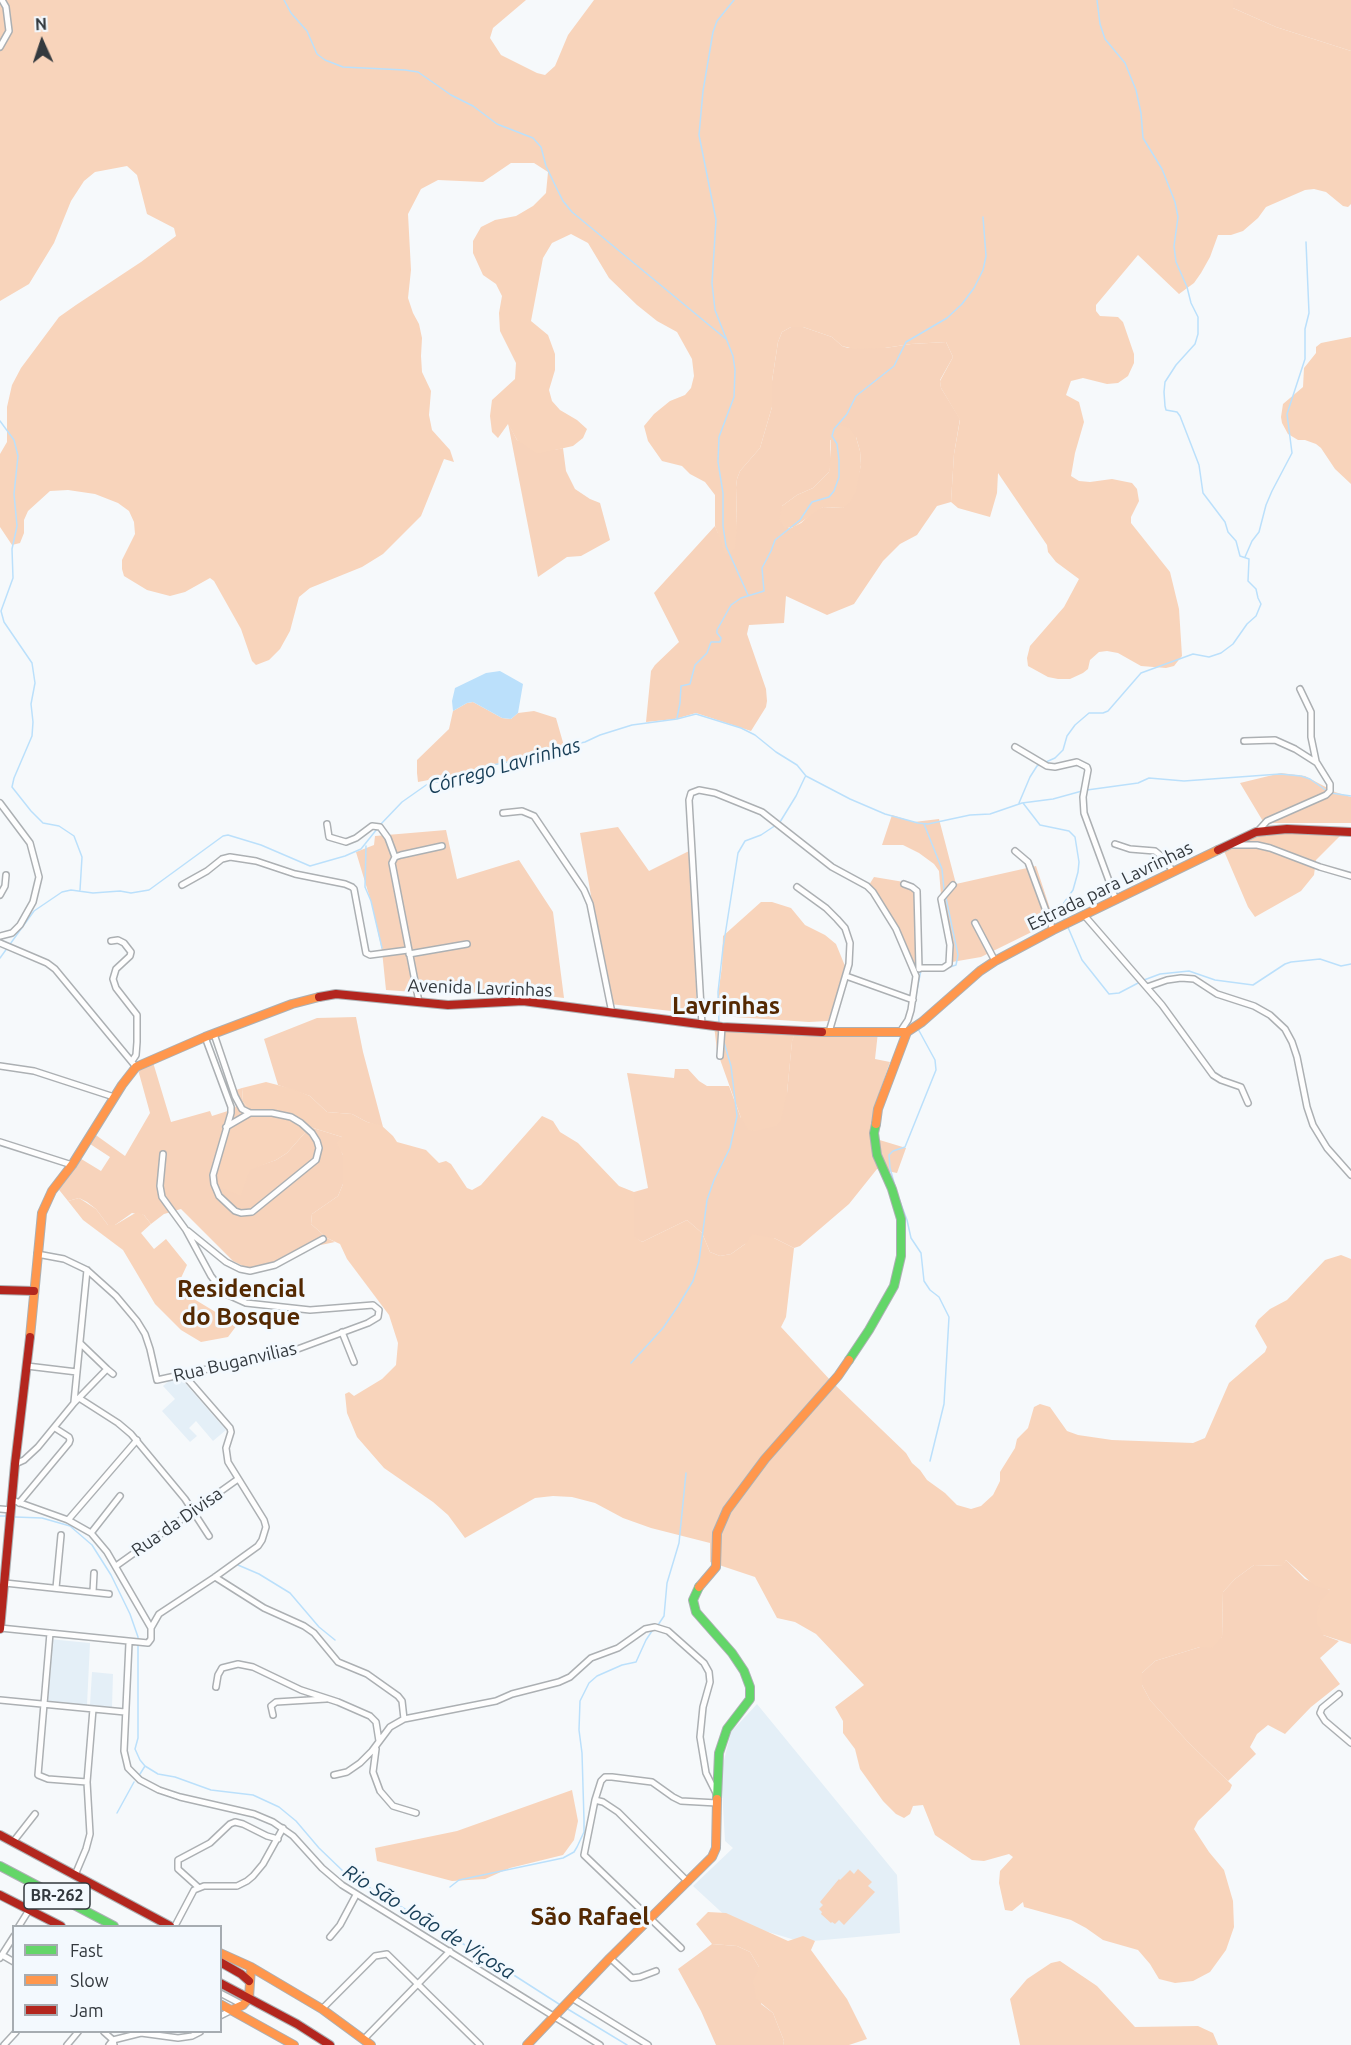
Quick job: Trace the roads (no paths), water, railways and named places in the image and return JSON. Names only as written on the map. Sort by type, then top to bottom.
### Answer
[{"type":"main road","name":"Estrada para Lavrinhas","points":[[903,1032],[922,1022],[980,971],[995,961],[1053,930],[1256,832],[1287,829],[1351,832]]},
{"type":"main road","name":"Avenida Lavrinhas","points":[[134,1064],[299,1002],[336,994],[448,1005],[523,1001],[722,1027],[829,1032],[903,1032]]},
{"type":"main road","points":[[527,2045],[610,1958],[712,1857],[716,1848],[717,1765],[722,1740],[727,1729],[750,1699],[750,1687],[744,1671],[732,1653],[696,1612],[693,1600],[697,1590],[716,1567],[717,1533],[728,1510],[765,1459],[838,1376],[869,1330],[894,1286],[901,1256],[901,1219],[892,1189],[877,1155],[874,1133],[878,1109],[903,1032]]},
{"type":"main road","points":[[0,1629],[10,1516],[16,1502],[15,1464],[27,1366],[40,1223],[46,1203],[134,1064]]},
{"type":"main road","points":[[0,1290],[33,1291]]},
{"type":"main road","points":[[0,1835],[170,1925]]},
{"type":"main road","name":"BR-262","points":[[0,1866],[112,1925]]},
{"type":"main road","points":[[0,1895],[59,1925]]},
{"type":"main road","points":[[222,1954],[251,1967],[322,2009],[371,2045]]},
{"type":"main road","points":[[222,1963],[249,1982]]},
{"type":"main road","points":[[232,2010],[243,2005],[249,1998],[251,1967]]},
{"type":"main road","points":[[222,1984],[297,2024],[324,2043]]},
{"type":"main road","points":[[222,2005],[294,2045]]},
{"type":"street","points":[[0,47],[9,31],[3,0]]},
{"type":"street","points":[[1300,689],[1310,706],[1312,747],[1317,763]]},
{"type":"street","points":[[1244,741],[1275,740],[1305,754],[1317,763],[1328,778],[1330,791],[1317,800],[1267,821],[1256,832]]},
{"type":"street","points":[[1015,747],[1047,766],[1055,767],[1077,762],[1087,767],[1083,797],[1084,813],[1116,900]]},
{"type":"street","points":[[702,1025],[689,800],[694,791],[715,793],[762,812],[832,867],[867,886],[880,901],[893,923],[916,976]]},
{"type":"street","points":[[0,803],[30,843],[39,877],[33,902],[20,925],[0,941],[55,969],[134,1064]]},
{"type":"street","points":[[503,813],[522,811],[534,816],[584,890],[592,912],[612,1013]]},
{"type":"street","points":[[327,824],[329,837],[346,842],[356,838],[372,826],[382,828],[395,858]]},
{"type":"street","points":[[1115,844],[1130,849],[1155,852],[1165,859],[1173,872]]},
{"type":"street","points":[[1229,845],[1257,845],[1270,848],[1351,876]]},
{"type":"street","points":[[419,1002],[392,865],[395,858],[407,853],[442,846]]},
{"type":"street","points":[[1015,851],[1028,862],[1053,930]]},
{"type":"street","points":[[182,885],[207,871],[222,859],[230,857],[250,860],[295,874],[345,884],[354,889],[366,953],[370,955],[467,944]]},
{"type":"street","points":[[0,895],[5,886],[6,875]]},
{"type":"street","points":[[903,1032],[913,1000],[916,976],[920,968],[917,891],[904,884]]},
{"type":"street","points":[[920,968],[943,968],[949,964],[950,945],[941,899],[953,885]]},
{"type":"street","points":[[796,887],[826,908],[849,936],[851,951],[846,976],[829,1032]]},
{"type":"street","points":[[1084,915],[1147,987],[1213,1075],[1241,1087],[1248,1103]]},
{"type":"street","points":[[975,923],[995,961]]},
{"type":"street","points":[[111,940],[124,943],[131,952],[130,956],[116,969],[113,979],[116,988],[137,1015],[134,1064]]},
{"type":"street","points":[[846,976],[913,1000]]},
{"type":"street","points":[[1147,987],[1167,980],[1194,979],[1217,994],[1254,1006],[1270,1015],[1285,1029],[1298,1057],[1307,1107],[1313,1125],[1328,1148],[1351,1175]]},
{"type":"street","points":[[720,1056],[722,1027]]},
{"type":"street","points":[[210,1036],[242,1109],[250,1113],[272,1113],[291,1117],[312,1134],[319,1148],[316,1160],[252,1212],[241,1213],[236,1210],[219,1196],[214,1184],[213,1175],[231,1107],[210,1036]]},
{"type":"street","points":[[0,1066],[34,1071],[114,1096]]},
{"type":"street","points":[[226,1127],[250,1113]]},
{"type":"street","points":[[0,1142],[72,1165]]},
{"type":"street","name":"Rua Buganvilias","points":[[87,1270],[116,1296],[137,1321],[145,1334],[157,1380],[295,1350],[378,1317],[379,1310],[374,1305],[302,1309],[254,1304],[232,1298],[218,1286],[186,1230],[162,1197],[160,1185],[163,1154]]},
{"type":"street","points":[[186,1230],[226,1262],[250,1271],[275,1265],[323,1239]]},
{"type":"street","points":[[37,1254],[64,1259],[87,1270],[76,1401]]},
{"type":"street","points":[[342,1332],[354,1362]]},
{"type":"street","points":[[80,1343],[113,1374]]},
{"type":"street","points":[[27,1366],[77,1372]]},
{"type":"street","points":[[15,1464],[30,1455],[107,1369]]},
{"type":"street","points":[[0,1629],[145,1644],[150,1642],[151,1628],[156,1618],[164,1610],[258,1546],[266,1527],[264,1520],[228,1462],[226,1444],[231,1432],[230,1428],[183,1374]]},
{"type":"street","points":[[76,1401],[118,1423],[137,1440],[194,1511],[209,1536]]},
{"type":"street","points":[[55,1428],[69,1437],[69,1443],[16,1502],[68,1520],[91,1533],[116,1566],[151,1628]]},
{"type":"street","points":[[68,1520],[137,1440]]},
{"type":"street","name":"Rua da Divisa","points":[[116,1566],[238,1479]]},
{"type":"street","points":[[91,1533],[120,1496]]},
{"type":"street","points":[[0,1509],[10,1516]]},
{"type":"street","points":[[56,1588],[61,1535]]},
{"type":"street","points":[[93,1592],[94,1573]]},
{"type":"street","points":[[215,1577],[264,1608],[304,1626],[314,1633],[338,1662],[367,1674],[398,1696],[402,1701],[404,1719]]},
{"type":"street","points":[[5,1583],[109,1594]]},
{"type":"street","points":[[334,1775],[354,1768],[367,1757],[390,1727],[404,1719],[496,1701],[512,1694],[560,1682],[570,1677],[596,1655],[618,1648],[645,1629],[660,1627],[668,1631],[704,1663],[709,1672],[710,1682],[703,1707],[700,1737],[708,1778],[717,1794]]},
{"type":"street","points":[[50,1633],[38,1775],[42,1778],[87,1782]]},
{"type":"street","points":[[132,1643],[125,1712],[125,1760],[128,1768],[140,1780],[180,1797],[254,1814],[283,1828],[331,1877],[356,1895],[557,2014],[600,2045]]},
{"type":"street","points":[[216,1687],[222,1668],[238,1664],[253,1667],[301,1690],[330,1699],[374,1719],[377,1726],[378,1743],[373,1765],[376,1785],[384,1798],[393,1806],[416,1813]]},
{"type":"street","points":[[1339,1694],[1322,1708],[1320,1713],[1325,1721],[1351,1743]]},
{"type":"street","points":[[273,1715],[271,1706],[276,1702],[330,1699]]},
{"type":"street","points":[[0,1700],[125,1712]]},
{"type":"street","points":[[75,1875],[90,1834],[87,1782],[93,1709]]},
{"type":"street","points":[[681,1948],[584,1855],[594,1800],[601,1781],[605,1777],[612,1777],[652,1782],[681,1801],[717,1803]]},
{"type":"street","points":[[594,1800],[603,1802],[618,1812],[688,1882]]},
{"type":"street","points":[[13,1842],[35,1815]]},
{"type":"street","points":[[198,1887],[178,1869],[178,1860],[210,1843],[233,1822],[278,1839]]},
{"type":"street","points":[[173,1925],[190,1894],[198,1887],[237,1886],[247,1881],[263,1864],[283,1828]]},
{"type":"street","points":[[330,1937],[340,1925],[356,1895]]},
{"type":"street","points":[[20,1925],[28,1910]]},
{"type":"street","points":[[1,1957],[12,1939]]},
{"type":"street","points":[[364,2039],[450,1951]]},
{"type":"street","points":[[322,2009],[375,1956],[387,1954],[480,2045]]},
{"type":"street","points":[[610,1958],[632,1978],[656,1971]]},
{"type":"street","points":[[222,1994],[243,2005]]},
{"type":"street","points":[[569,2001],[648,2045]]},
{"type":"street","points":[[222,2015],[232,2010]]},
{"type":"street","points":[[4,2045],[14,2033]]},
{"type":"street","points":[[67,2045],[76,2033]]},
{"type":"street","points":[[112,2043],[141,2033],[186,2038],[196,2033]]},
{"type":"water","points":[[500,671],[523,684],[518,713],[511,719],[502,718],[473,702],[453,711],[452,701],[455,688],[486,673]]},
{"type":"waterway","points":[[284,0],[291,13],[307,31],[317,54],[325,60],[343,67],[418,72],[451,95],[473,106],[497,124],[533,138],[541,147],[546,166],[555,185],[572,212],[726,339]]},
{"type":"waterway","points":[[734,0],[717,21],[713,32],[703,91],[699,135],[716,220],[712,283],[715,310],[733,356],[735,370],[734,397],[719,437],[718,462],[723,493],[723,526],[726,546],[748,595]]},
{"type":"waterway","points":[[1046,762],[1055,758],[1063,750],[1067,736],[1075,725],[1089,713],[1108,711],[1141,673],[1193,654],[1209,657],[1221,653],[1233,644],[1247,624],[1256,616],[1261,604],[1256,589],[1248,581],[1249,559],[1240,556],[1236,541],[1228,532],[1225,522],[1203,493],[1199,465],[1180,416],[1177,412],[1166,410],[1165,382],[1176,365],[1195,344],[1198,334],[1198,317],[1176,262],[1174,246],[1178,217],[1175,202],[1162,169],[1143,138],[1136,90],[1125,63],[1105,39],[1100,24],[1097,0]]},
{"type":"waterway","points":[[677,718],[681,686],[690,684],[695,665],[707,653],[711,642],[720,642],[721,638],[717,630],[731,605],[741,598],[764,591],[762,568],[775,540],[800,520],[812,502],[829,497],[834,491],[839,477],[839,460],[837,444],[832,436],[834,429],[847,414],[856,396],[894,366],[906,342],[947,318],[974,288],[983,270],[986,256],[983,217]]},
{"type":"waterway","points":[[1245,557],[1259,532],[1272,491],[1292,453],[1287,414],[1305,359],[1305,329],[1309,313],[1306,242]]},
{"type":"waterway","points":[[0,421],[14,440],[18,456],[14,494],[17,526],[12,549],[13,578],[1,611],[4,622],[32,663],[35,683],[31,704],[32,736],[12,787],[43,823],[59,826],[74,836],[82,857],[80,890]]},
{"type":"waterway","name":"Córrego Lavrinhas","points":[[380,825],[402,802],[429,783],[451,780],[487,766],[585,742],[632,725],[696,714],[741,728],[755,735],[797,765],[806,776],[850,799],[885,814],[918,823],[928,824],[970,815],[990,814],[1022,803],[1053,799],[1082,791]]},
{"type":"waterway","points":[[1019,803],[1030,777],[1041,764]]},
{"type":"waterway","name":"Córrego Lavrinhas","points":[[1087,790],[1138,783],[1149,778],[1184,781],[1280,774],[1310,779],[1327,791]]},
{"type":"waterway","points":[[780,822],[805,777]]},
{"type":"waterway","name":"Córrego Lavrinhas","points":[[1331,793],[1351,796]]},
{"type":"waterway","points":[[1023,803],[1040,825],[1069,831],[1075,837],[1079,862],[1078,872],[1073,890],[1061,907],[1065,921]]},
{"type":"waterway","points":[[924,824],[942,869],[944,890]]},
{"type":"waterway","points":[[719,1023],[718,992],[738,853],[745,841],[761,835],[776,825]]},
{"type":"waterway","name":"Córrego Lavrinhas","points":[[0,958],[34,911],[62,892],[71,890],[93,893],[120,891],[131,893],[149,890],[223,836],[228,835],[261,845],[310,866],[361,849],[377,829]]},
{"type":"waterway","points":[[366,846],[365,887],[371,901],[382,948]]},
{"type":"waterway","points":[[946,898],[958,955],[956,965],[947,968]]},
{"type":"waterway","points":[[1067,925],[1082,960],[1109,994],[1119,993],[1140,982]]},
{"type":"waterway","points":[[1144,980],[1160,974],[1189,971],[1215,980],[1253,985],[1291,962],[1320,959],[1341,966],[1351,964]]},
{"type":"waterway","points":[[915,1000],[921,970]]},
{"type":"waterway","points":[[895,1186],[889,1155],[905,1147],[936,1070],[935,1060],[917,1027]]},
{"type":"waterway","points":[[631,1363],[663,1328],[678,1306],[693,1281],[699,1261],[707,1200],[730,1148],[737,1116],[731,1066],[723,1039]]},
{"type":"waterway","points":[[898,1196],[911,1238],[921,1253],[924,1281],[939,1297],[949,1317],[944,1404],[930,1461]]},
{"type":"waterway","points":[[658,1625],[664,1616],[667,1583],[679,1543],[686,1473]]},
{"type":"waterway","name":"Rio São João de Viçosa","points":[[0,1516],[7,1516]]},
{"type":"waterway","name":"Rio São João de Viçosa","points":[[15,1517],[42,1518],[70,1526],[92,1545],[111,1575],[130,1614],[138,1637],[138,1738],[135,1749],[145,1766],[158,1774],[175,1777],[211,1790],[253,1795],[279,1807],[296,1821],[345,1873],[562,2006]]},
{"type":"waterway","points":[[238,1565],[259,1574],[290,1593],[319,1627],[335,1640]]},
{"type":"waterway","points":[[450,1887],[459,1880],[563,1858],[574,1852],[584,1832],[582,1753],[579,1730],[580,1701],[589,1683],[597,1676],[622,1665],[636,1662],[652,1631]]},
{"type":"waterway","points":[[140,1774],[145,1766]]},
{"type":"waterway","points":[[117,1813],[134,1782]]},
{"type":"waterway","name":"Rio São João de Viçosa","points":[[566,2008],[627,2045]]},
{"type":"district","name":"Lavrinhas","points":[[726,1006]]},
{"type":"district","name":"Residencial do Bosque","points":[[241,1303]]},
{"type":"district","name":"São Rafael","points":[[590,1917]]}]
